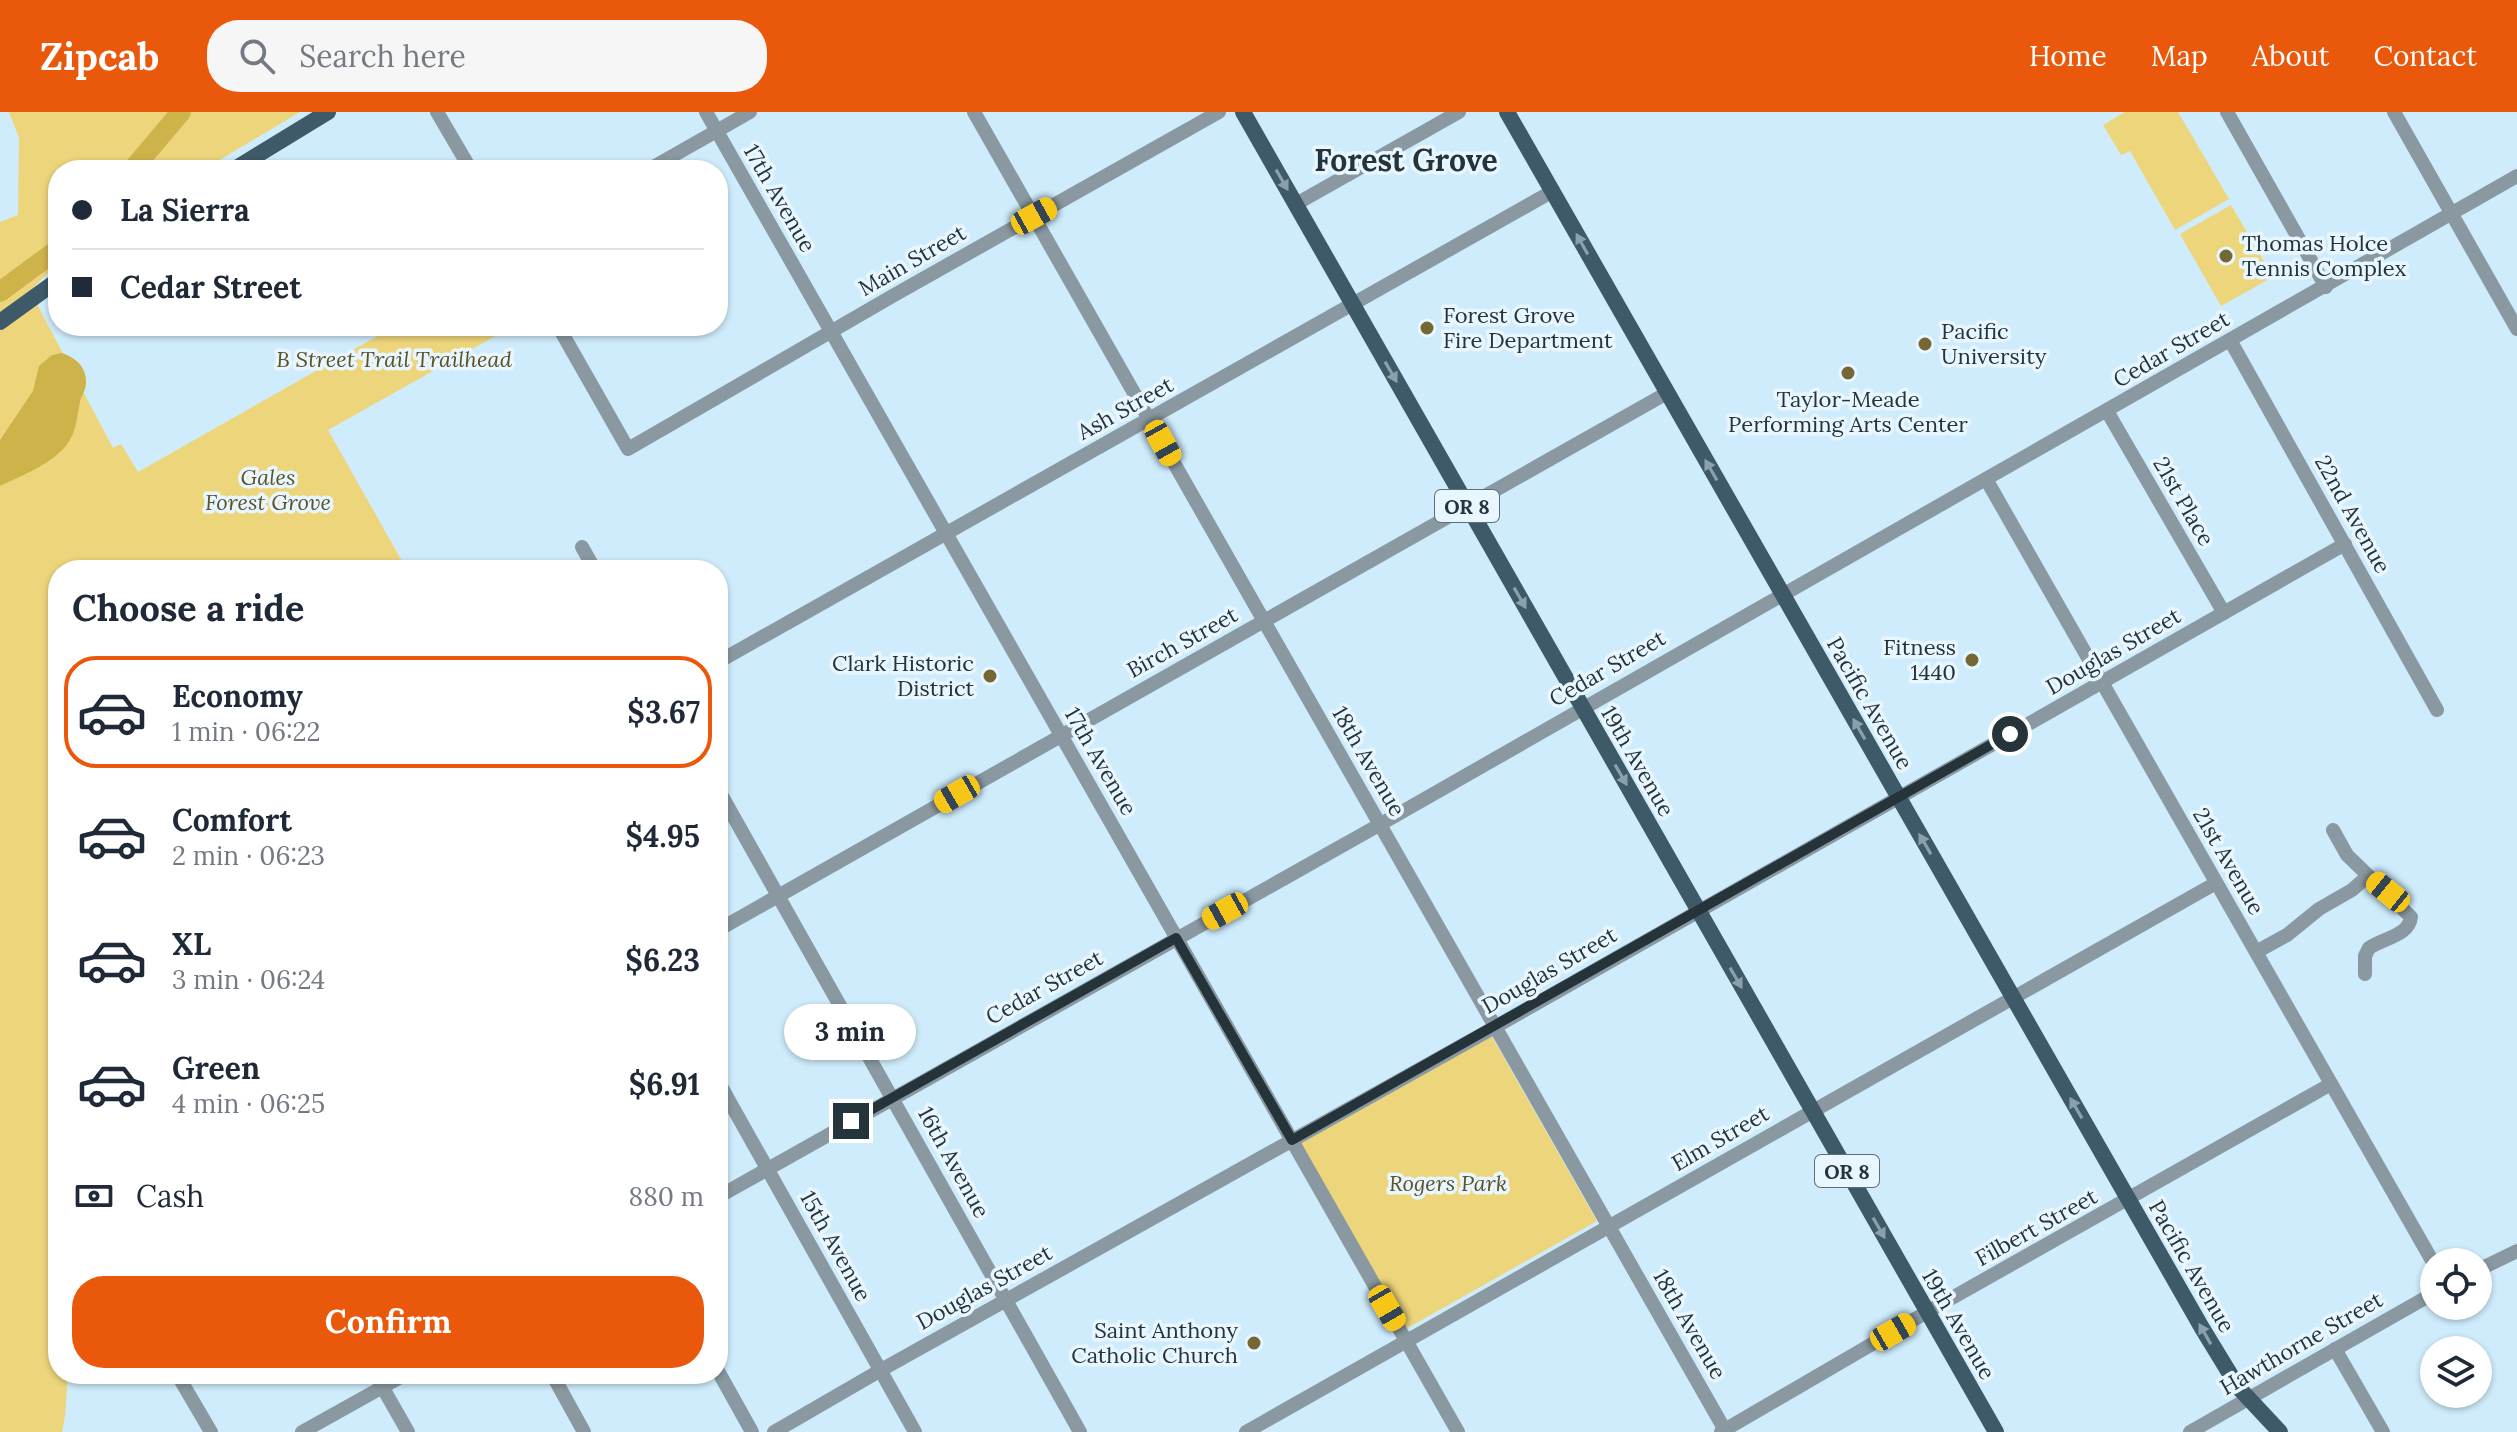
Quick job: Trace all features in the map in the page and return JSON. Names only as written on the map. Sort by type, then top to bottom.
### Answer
[{"type":"main road","points":[[249,160],[328,112]]},
{"type":"main road","name":"19th Avenue","points":[[1243,112],[1996,1432]]},
{"type":"main road","name":"Pacific Avenue","points":[[1507,112],[2224,1366],[2248,1399],[2280,1432]]},
{"type":"main road","points":[[0,322],[48,287]]},
{"type":"street","points":[[437,112],[465,160]]},
{"type":"street","name":"17th Avenue","points":[[706,112],[1458,1432]]},
{"type":"street","points":[[666,160],[750,112]]},
{"type":"street","name":"18th Avenue","points":[[974,112],[1724,1431]]},
{"type":"street","name":"Main Street","points":[[564,336],[628,449],[1219,112]]},
{"type":"street","points":[[1296,204],[1459,112]]},
{"type":"street","points":[[2227,112],[2326,287]]},
{"type":"street","points":[[2394,112],[2517,329]]},
{"type":"street","name":"Cedar Street","points":[[728,1191],[1379,825],[2517,176]]},
{"type":"street","name":"Ash Street","points":[[728,656],[1553,191]]},
{"type":"street","name":"22nd Avenue","points":[[2230,340],[2437,710]]},
{"type":"street","name":"Birch Street","points":[[728,924],[1667,393]]},
{"type":"street","name":"21st Place","points":[[2107,411],[2224,613]]},
{"type":"street","name":"21st Avenue","points":[[1986,479],[2425,1248]]},
{"type":"street","name":"Douglas Street","points":[[774,1432],[2345,544]]},
{"type":"street","points":[[582,547],[589,560]]},
{"type":"street","name":"16th Avenue","points":[[728,807],[1080,1432]]},
{"type":"street","points":[[2333,830],[2347,855],[2405,909],[2412,921],[2402,932],[2369,948],[2365,956],[2365,974]]},
{"type":"street","points":[[2256,952],[2287,935],[2368,876]]},
{"type":"street","name":"Elm Street","points":[[1246,1432],[2216,883]]},
{"type":"street","name":"Filbert Street","points":[[1724,1431],[1927,1312],[2331,1084]]},
{"type":"street","name":"15th Avenue","points":[[728,1099],[915,1432]]},
{"type":"street","points":[[2492,1263],[2517,1251]]},
{"type":"street","name":"Hawthorne Street","points":[[2193,1431],[2420,1301]]},
{"type":"street","points":[[2335,1349],[2383,1432]]},
{"type":"street","points":[[183,1384],[211,1432]]},
{"type":"street","points":[[302,1432],[374,1384]]},
{"type":"street","points":[[381,1384],[408,1432]]},
{"type":"street","points":[[558,1384],[584,1432]]},
{"type":"street","points":[[725,1384],[752,1432]]},
{"type":"green space","name":"Gales Forest Grove","points":[[9,112],[300,112],[220,160],[48,160],[48,273],[30,291],[48,325],[48,336],[54,336],[113,448],[121,444],[138,472],[377,336],[495,336],[328,430],[401,560],[48,560],[48,1384],[67,1384],[62,1432],[0,1432],[0,222],[18,215],[19,138]]},
{"type":"green space","points":[[2125,112],[2178,112],[2229,199],[2175,230],[2130,151],[2121,155],[2103,125]]},
{"type":"green space","name":"Thomas Holce Tennis Complex","points":[[2231,205],[2273,277],[2221,306],[2180,234]]},
{"type":"green space","name":"Rogers Park","points":[[1491,1035],[1597,1221],[1404,1330],[1299,1144]]},
{"type":"shaded area","points":[[62,353],[80,364],[86,378],[72,435],[65,447],[47,462],[0,486],[0,440],[33,391],[39,366],[52,355]]},
{"type":"waterway","points":[[140,160],[181,112]]},
{"type":"waterway","points":[[0,292],[48,256]]},
{"type":"place","name":"Thomas Holce Tennis Complex","points":[[2226,256]]},
{"type":"place","name":"Forest Grove Fire Department","points":[[1427,328]]},
{"type":"place","name":"Pacific University","points":[[1925,344]]},
{"type":"place","name":"Taylor-Meade Performing Arts Center","points":[[1848,373]]},
{"type":"place","name":"Fitness 1440","points":[[1972,660]]},
{"type":"place","name":"Clark Historic District","points":[[990,676]]},
{"type":"place","name":"Saint Anthony Catholic Church","points":[[1254,1343]]},
{"type":"district","name":"Forest Grove","points":[[1406,160]]},
{"type":"route","points":[[851,1121],[1176,938],[1292,1140],[2010,734]]},
{"type":"park label","name":"B Street Trail Trailhead","points":[[394,359]]}]
